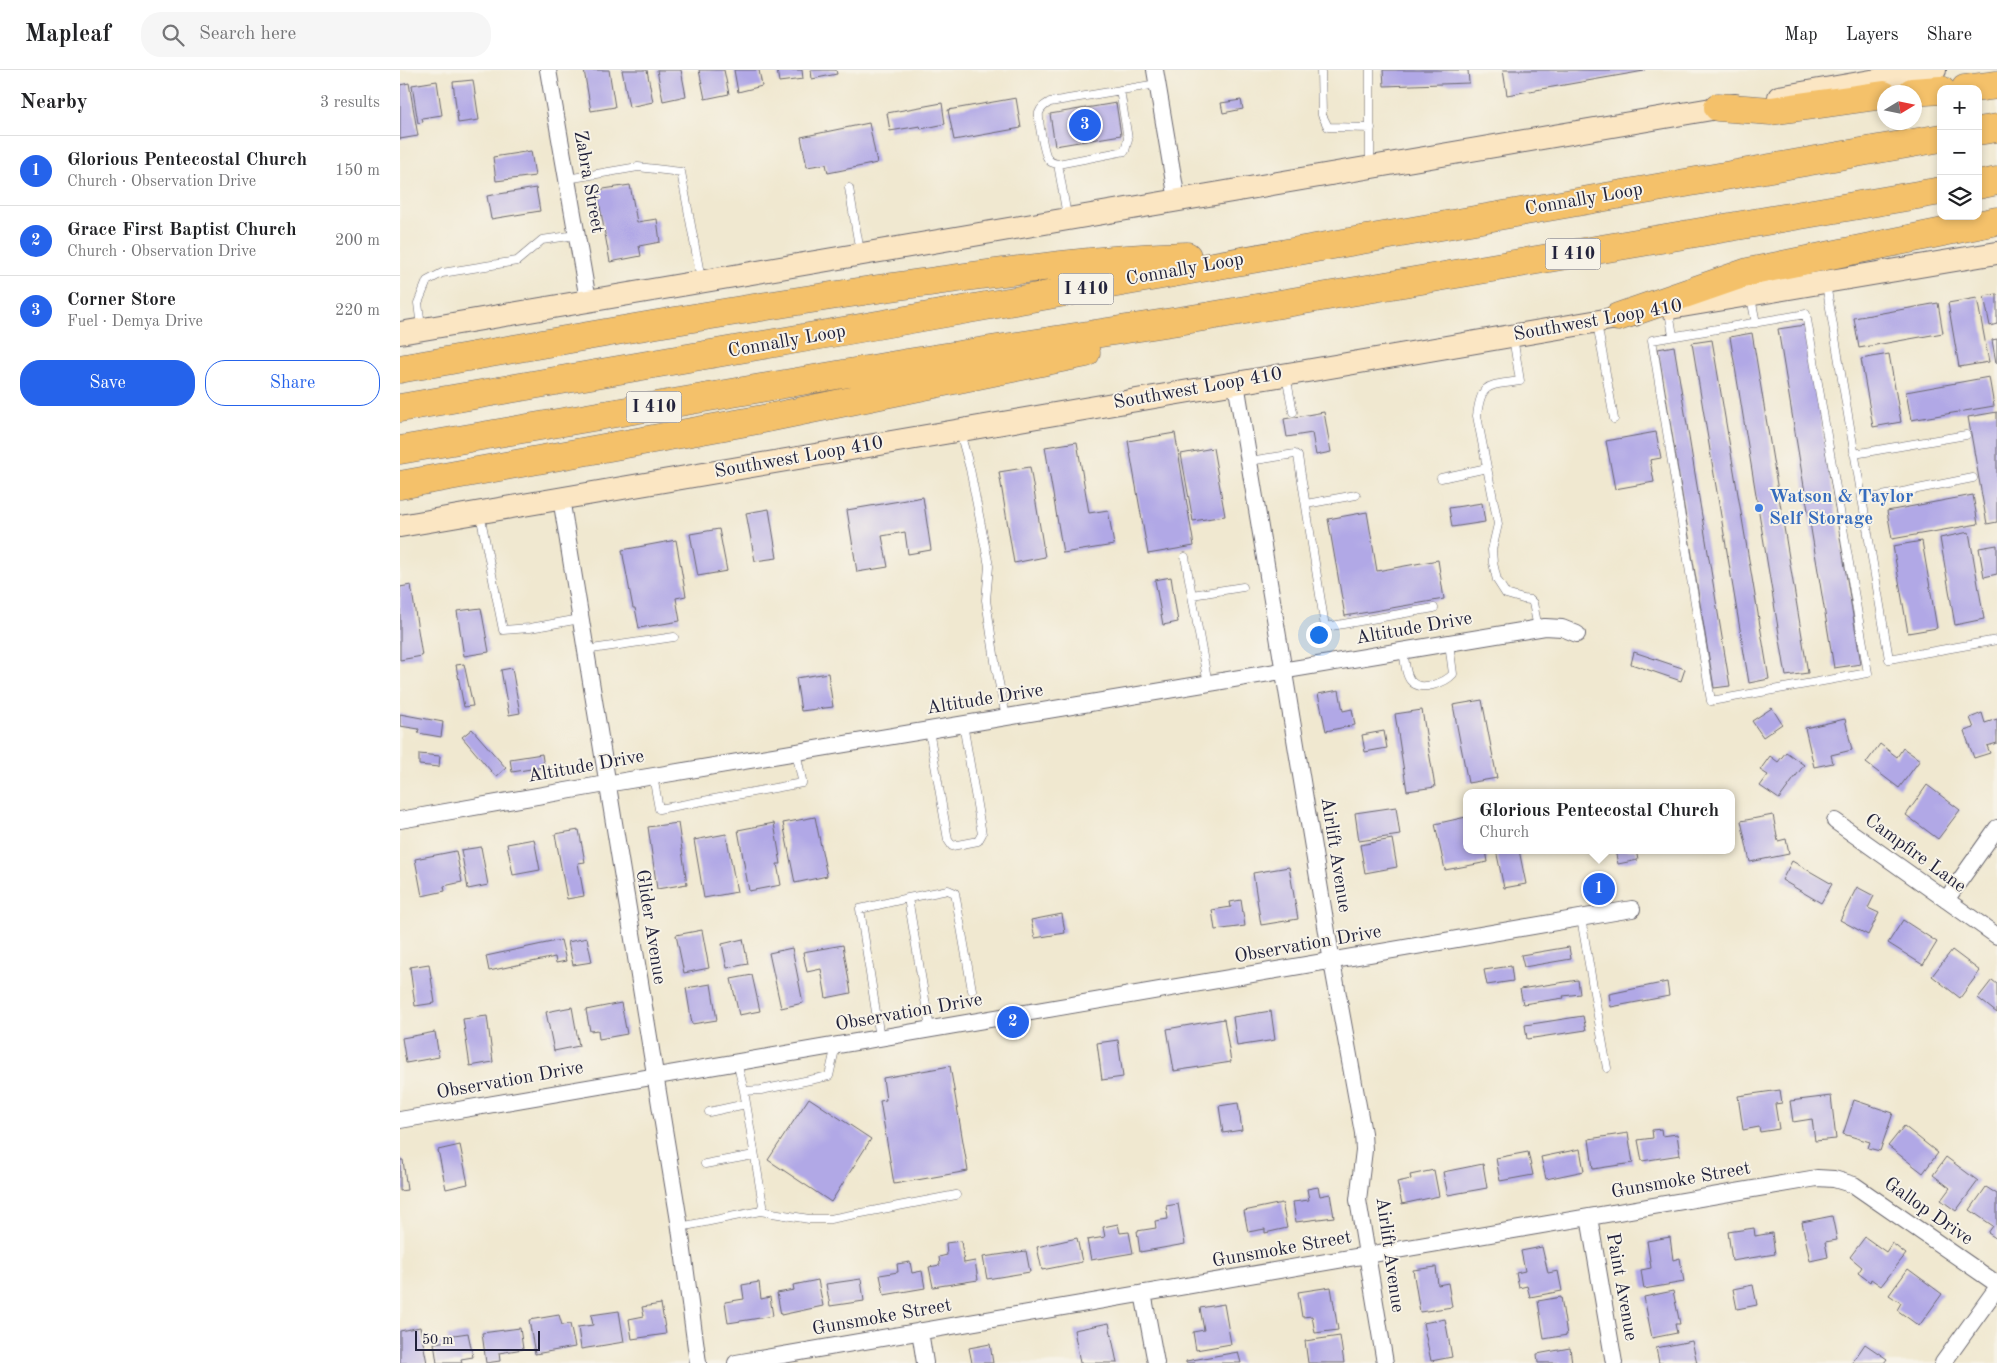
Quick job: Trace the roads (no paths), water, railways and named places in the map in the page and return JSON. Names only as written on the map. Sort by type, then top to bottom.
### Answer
[{"type":"highway","points":[[1982,87],[1997,85]]},
{"type":"highway","points":[[1922,91],[1937,90]]},
{"type":"highway","points":[[1718,107],[1771,110],[1877,96]]},
{"type":"highway","points":[[1982,130],[1997,128]]},
{"type":"highway","name":"Connally Loop","points":[[400,408],[890,324],[1937,139]]},
{"type":"highway","points":[[1982,183],[1997,181]]},
{"type":"highway","name":"I 410","points":[[400,450],[908,363],[1204,317],[1937,192]]},
{"type":"highway","points":[[1607,319],[1748,272],[1997,221]]},
{"type":"highway","points":[[401,368],[765,306],[953,279],[1138,258],[1272,255]]},
{"type":"highway","points":[[400,485],[753,421],[1159,338],[1204,317]]},
{"type":"main road","points":[[411,331],[1935,70]]},
{"type":"main road","name":"Southwest Loop 410","points":[[400,526],[1997,253]]},
{"type":"street","name":"Zabra Street","points":[[548,70],[588,300]]},
{"type":"street","points":[[1156,77],[1176,200]]},
{"type":"street","name":"Airlift Avenue","points":[[1236,383],[1332,962],[1363,1133],[1364,1150],[1358,1200],[1385,1363]]},
{"type":"street","name":"Glider Avenue","points":[[561,498],[606,784],[680,1227],[698,1363]]},
{"type":"street","name":"Altitude Drive","points":[[400,820],[1538,628],[1562,628],[1577,634]]},
{"type":"street","name":"Campfire Lane","points":[[1835,821],[1997,936]]},
{"type":"street","points":[[1946,900],[1997,828]]},
{"type":"street","name":"Observation Drive","points":[[400,1120],[1332,962],[1632,909]]},
{"type":"street","name":"Gunsmoke Street","points":[[736,1363],[1817,1178],[1834,1178]]},
{"type":"street","name":"Gallop Drive","points":[[1834,1178],[1854,1185],[1997,1286]]},
{"type":"street","name":"Paint Avenue","points":[[1589,1217],[1614,1363]]},
{"type":"street","points":[[1943,1363],[1997,1286]]},
{"type":"street","points":[[1144,1293],[1156,1363]]},
{"type":"street","points":[[920,1331],[925,1363]]},
{"type":"lane","points":[[1321,70],[1322,115],[1328,127],[1371,128]]},
{"type":"lane","points":[[1370,70],[1370,166]]},
{"type":"lane","points":[[1120,90],[1128,139],[1125,151],[1058,164],[1051,163],[1046,157],[1040,123],[1039,113],[1043,106],[1050,102],[1120,90],[1156,77]]},
{"type":"lane","points":[[1058,164],[1067,218]]},
{"type":"lane","points":[[567,179],[638,167],[681,172],[701,281]]},
{"type":"lane","points":[[849,188],[860,254]]},
{"type":"lane","points":[[411,331],[418,303],[427,281],[442,273],[517,261],[542,240],[576,235]]},
{"type":"lane","points":[[1825,282],[1889,659],[1997,640]]},
{"type":"lane","points":[[1751,295],[1756,323]]},
{"type":"lane","points":[[1669,308],[1674,336]]},
{"type":"lane","points":[[1806,314],[1868,674],[1711,701],[1652,340],[1674,336],[1806,314]]},
{"type":"lane","points":[[1607,319],[1614,419]]},
{"type":"lane","points":[[1512,335],[1520,381],[1488,386],[1482,391],[1477,416],[1498,524],[1492,550],[1492,564],[1506,594],[1530,600],[1534,603],[1538,628]]},
{"type":"lane","points":[[1286,374],[1292,412]]},
{"type":"lane","points":[[959,430],[970,469],[989,566],[986,600],[996,668],[1006,717]]},
{"type":"lane","points":[[1854,454],[1966,435]]},
{"type":"lane","points":[[1249,461],[1295,454],[1298,456],[1326,630],[1434,608]]},
{"type":"lane","points":[[1441,478],[1488,468]]},
{"type":"lane","points":[[1862,500],[1973,478]]},
{"type":"lane","points":[[1306,504],[1356,495]]},
{"type":"lane","points":[[480,512],[503,630],[580,620]]},
{"type":"lane","points":[[1185,557],[1208,684]]},
{"type":"lane","points":[[1192,595],[1243,587]]},
{"type":"lane","points":[[585,650],[674,637]]},
{"type":"lane","points":[[1403,651],[1409,680],[1415,685],[1434,685],[1448,680],[1453,674],[1449,643]]},
{"type":"lane","points":[[929,730],[948,840],[952,846],[978,841],[982,834],[963,724]]},
{"type":"lane","points":[[653,776],[659,809],[802,783],[796,752]]},
{"type":"lane","points":[[880,1038],[860,908],[948,890],[955,893],[972,990]]},
{"type":"lane","points":[[908,898],[930,1030]]},
{"type":"lane","points":[[1581,918],[1607,1068]]},
{"type":"lane","points":[[744,1091],[761,1090],[829,1076],[836,1045]]},
{"type":"lane","points":[[737,1062],[744,1091],[763,1204],[760,1211]]},
{"type":"lane","points":[[709,1112],[746,1104]]},
{"type":"lane","points":[[705,1164],[754,1155]]},
{"type":"lane","points":[[680,1227],[760,1211],[808,1219],[830,1219],[956,1195]]},
{"type":"place","name":"Corner Store","points":[[1085,125]]},
{"type":"place","name":"Watson & Taylor Self Storage","points":[[1759,508]]},
{"type":"place","name":"Glorious Pentecostal Church","points":[[1599,889]]},
{"type":"place","name":"Grace First Baptist Church","points":[[1013,1022]]}]
